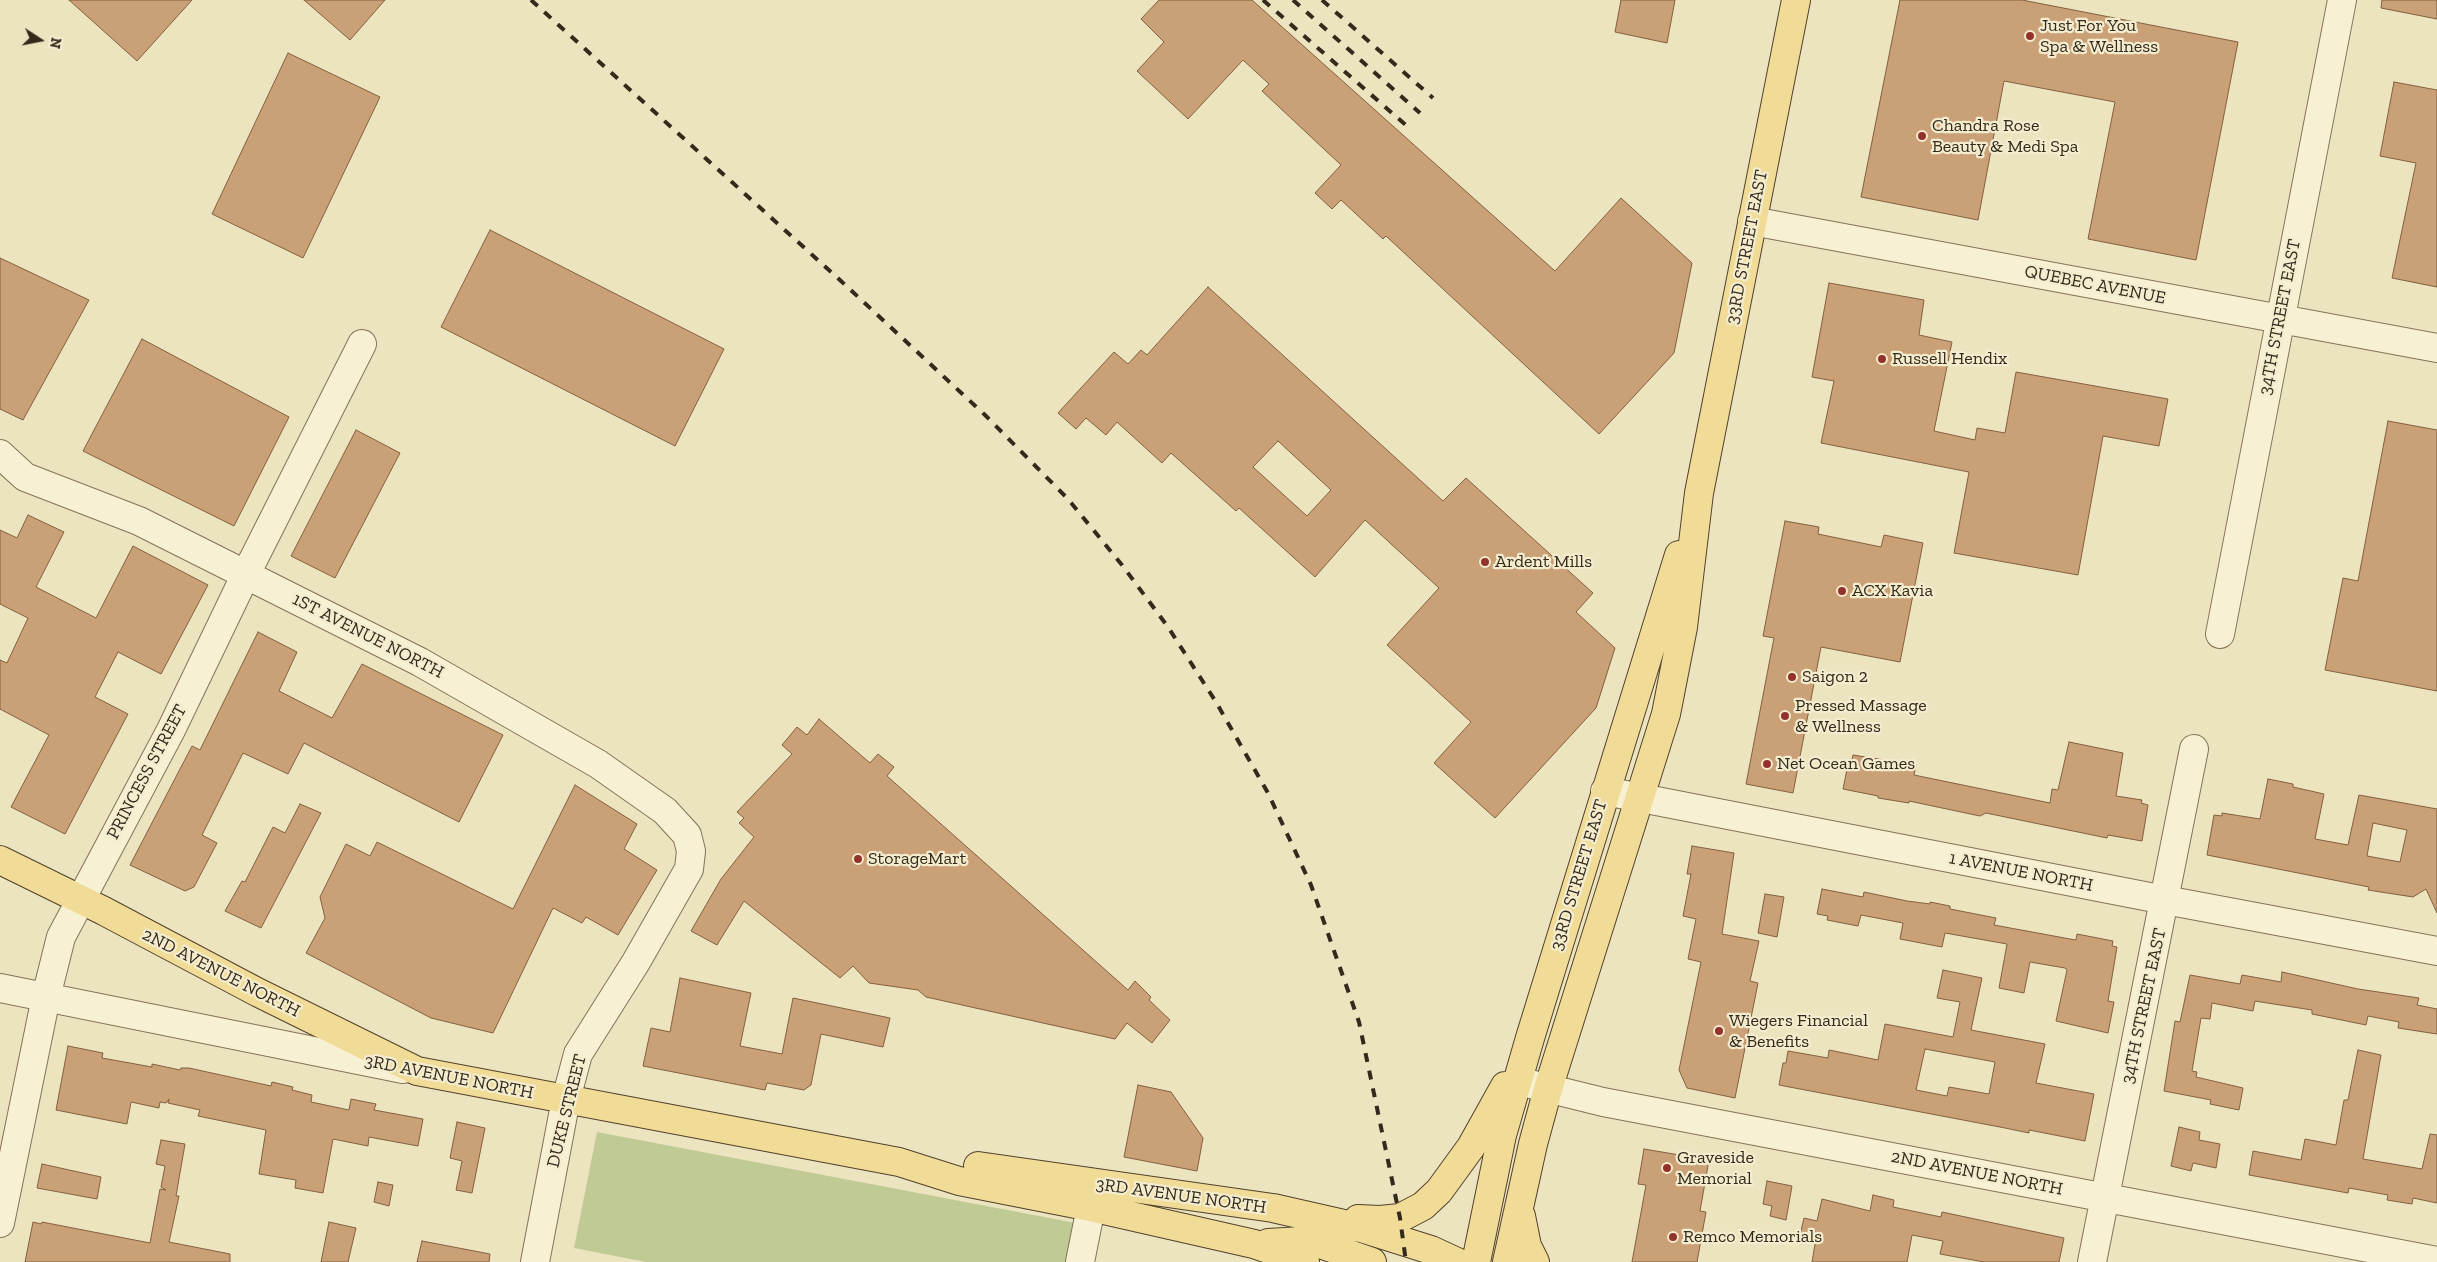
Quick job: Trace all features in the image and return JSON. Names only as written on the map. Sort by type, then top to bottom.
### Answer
[{"type":"main road","name":"33RD STREET EAST","points":[[1507,1262],[1548,1089],[1666,714],[1683,627],[1699,493],[1796,0]]},
{"type":"main road","name":"33RD STREET EAST","points":[[1476,1262],[1502,1135],[1530,1038],[1605,791],[1699,493]]},
{"type":"main road","name":"2ND AVENUE NORTH","points":[[0,854],[26,872]]},
{"type":"main road","name":"2ND AVENUE NORTH","points":[[0,860],[80,899],[259,994],[417,1071]]},
{"type":"main road","points":[[1273,1208],[1370,1220],[1400,1218],[1423,1206],[1439,1191],[1471,1147],[1530,1038]]},
{"type":"main road","name":"3RD AVENUE NORTH","points":[[417,1071],[899,1162],[959,1181],[1091,1207],[1252,1253],[1305,1262]]},
{"type":"main road","name":"3RD AVENUE NORTH","points":[[899,1162],[962,1164],[1273,1208],[1378,1233],[1431,1250],[1457,1262]]},
{"type":"main road","points":[[1519,1206],[1527,1246],[1535,1262]]},
{"type":"main road","points":[[1252,1253],[1302,1241],[1324,1245],[1372,1262]]},
{"type":"street","name":"34TH STREET EAST","points":[[2220,634],[2279,319],[2342,0]]},
{"type":"street","name":"QUEBEC AVENUE","points":[[1752,221],[2437,348]]},
{"type":"street","name":"PRINCESS STREET","points":[[0,1224],[46,997],[61,937],[171,730],[246,574],[362,344]]},
{"type":"street","name":"1ST AVENUE NORTH","points":[[0,454],[25,477],[139,521],[246,574],[420,662],[598,764],[634,788],[678,823],[687,835],[691,851],[689,869]]},
{"type":"street","name":"34TH STREET EAST","points":[[2092,1262],[2194,749]]},
{"type":"street","name":"1 AVENUE NORTH","points":[[1605,791],[2437,951]]},
{"type":"street","name":"DUKE STREET","points":[[535,1262],[566,1099],[578,1054],[636,962],[689,869]]},
{"type":"street","name":"3RD AVENUE NORTH","points":[[0,988],[417,1071]]},
{"type":"street","name":"2ND AVENUE NORTH","points":[[1518,1081],[1603,1102],[2437,1261]]},
{"type":"street","points":[[1080,1262],[1091,1207]]},
{"type":"green space","points":[[597,1132],[1081,1224],[1073,1262],[646,1262],[574,1248]]},
{"type":"building","points":[[69,0],[192,0],[137,61]]},
{"type":"building","points":[[304,0],[385,0],[350,40]]},
{"type":"building","points":[[1159,0],[1252,0],[1555,271],[1621,198],[1692,263],[1674,353],[1599,434],[1386,236],[1383,239],[1341,200],[1332,209],[1315,193],[1341,165],[1262,91],[1269,84],[1243,60],[1188,119],[1137,71],[1164,42],[1141,19]]},
{"type":"building","points":[[1621,0],[1675,0],[1667,43],[1615,32]]},
{"type":"building","points":[[1900,0],[2022,0],[2238,42],[2196,260],[2088,239],[2115,102],[2004,81],[1978,220],[1861,197]]},
{"type":"building","points":[[2382,0],[2437,0],[2437,19],[2381,8]]},
{"type":"building","points":[[288,53],[380,97],[303,258],[212,214]]},
{"type":"building","points":[[2394,82],[2437,90],[2437,287],[2392,278],[2416,163],[2380,156]]},
{"type":"building","points":[[490,230],[724,349],[675,446],[441,327]]},
{"type":"building","points":[[0,258],[89,300],[23,420],[0,409]]},
{"type":"building","points":[[1829,283],[1924,300],[1919,335],[1952,342],[1934,431],[1975,440],[1977,428],[2005,433],[2016,372],[2168,399],[2159,446],[2103,436],[2078,575],[1954,553],[1969,472],[1821,443],[1834,381],[1812,377]]},
{"type":"building","name":"Ardent Mills","points":[[1208,287],[1443,501],[1466,478],[1593,593],[1576,612],[1615,648],[1596,708],[1495,818],[1434,763],[1471,722],[1387,645],[1439,588],[1365,520],[1315,577],[1239,508],[1236,511],[1171,453],[1162,463],[1117,422],[1106,435],[1086,418],[1076,429],[1058,413],[1114,352],[1128,364],[1141,350],[1147,355]],"holes":[[[1278,441],[1331,490],[1307,516],[1253,467]]]},
{"type":"building","points":[[142,339],[289,417],[234,526],[83,451]]},
{"type":"building","points":[[2388,421],[2437,430],[2437,691],[2325,670],[2343,578],[2358,581]]},
{"type":"building","points":[[356,430],[400,453],[335,578],[291,556]]},
{"type":"building","points":[[28,515],[64,532],[36,587],[96,618],[133,546],[208,585],[161,674],[118,652],[95,697],[128,714],[65,834],[11,807],[49,735],[0,709],[0,660],[7,663],[28,618],[0,604],[0,530],[17,538]]},
{"type":"building","name":"ACX Kavia","points":[[1785,521],[1819,527],[1818,534],[1881,547],[1884,535],[1923,543],[1900,662],[1821,647],[1793,793],[1746,784],[1774,638],[1763,636]]},
{"type":"building","points":[[258,632],[297,652],[279,691],[332,718],[362,664],[503,735],[459,822],[304,743],[288,774],[243,753],[202,835],[217,843],[194,887],[185,891],[130,865],[192,746],[200,750]]},
{"type":"building","name":"StorageMart","points":[[819,719],[870,763],[878,754],[894,767],[887,776],[1128,990],[1135,981],[1151,997],[1149,1000],[1170,1020],[1152,1043],[1127,1023],[1115,1039],[926,997],[918,990],[869,983],[853,966],[840,978],[744,901],[717,945],[691,931],[721,879],[754,837],[739,823],[744,818],[737,812],[792,754],[782,745],[797,727],[807,735]]},
{"type":"building","points":[[2069,742],[2123,753],[2116,796],[2142,800],[2141,803],[2148,805],[2142,841],[2108,835],[2107,838],[1986,813],[1980,816],[1909,801],[1909,803],[1878,798],[1878,796],[1843,789],[1849,759],[1852,760],[1853,755],[1916,765],[1914,775],[2050,803],[2052,789],[2058,790]]},
{"type":"building","points":[[2268,779],[2293,784],[2293,787],[2324,794],[2315,839],[2348,845],[2359,795],[2437,809],[2437,913],[2426,889],[2413,897],[2368,890],[2369,887],[2207,855],[2214,815],[2222,816],[2222,813],[2260,819]],"holes":[[[2373,823],[2407,830],[2400,862],[2367,856]]]},
{"type":"building","points":[[575,785],[637,824],[624,849],[657,870],[618,935],[586,917],[582,923],[553,908],[493,1033],[431,1018],[306,953],[325,918],[320,897],[346,844],[370,856],[377,842],[513,909]]},
{"type":"building","points":[[300,804],[321,813],[261,928],[225,911],[242,881],[245,882],[273,827],[285,833]]},
{"type":"building","points":[[1692,846],[1734,853],[1722,934],[1759,941],[1750,981],[1758,983],[1735,1098],[1687,1088],[1679,1070],[1701,962],[1688,959],[1696,919],[1683,916],[1691,874],[1687,874]]},
{"type":"building","points":[[1822,889],[1863,897],[1864,892],[1907,901],[1930,904],[1930,902],[1950,906],[1950,909],[1996,918],[1994,925],[2076,940],[2077,934],[2113,941],[2112,946],[2117,947],[2108,1001],[2114,1002],[2108,1033],[2056,1021],[2067,970],[2065,968],[2030,962],[2024,993],[1999,988],[2007,944],[1945,933],[1942,947],[1900,939],[1903,923],[1861,915],[1858,926],[1827,920],[1828,916],[1817,914]]},
{"type":"building","points":[[1765,894],[1784,897],[1777,937],[1758,933]]},
{"type":"building","points":[[1943,970],[1982,978],[1971,1030],[2045,1044],[2036,1083],[2094,1094],[2085,1141],[2029,1130],[2029,1133],[1779,1085],[1783,1063],[1786,1063],[1788,1051],[1828,1058],[1829,1050],[1878,1060],[1885,1024],[1953,1037],[1960,1002],[1937,998]],"holes":[[[1925,1049],[1995,1062],[1989,1094],[1949,1087],[1947,1096],[1916,1090]]]},
{"type":"building","points":[[2282,972],[2358,989],[2419,998],[2417,1005],[2437,1009],[2437,1034],[2398,1028],[2399,1022],[2368,1016],[2366,1025],[2312,1014],[2312,1010],[2255,1001],[2253,1011],[2212,1003],[2210,1019],[2201,1018],[2192,1071],[2197,1072],[2196,1077],[2243,1088],[2239,1110],[2210,1104],[2211,1100],[2164,1091],[2175,1021],[2180,1022],[2190,975],[2240,984],[2242,975],[2281,982]]},
{"type":"building","points":[[680,978],[751,993],[740,1046],[782,1054],[793,998],[890,1018],[883,1047],[821,1034],[811,1085],[804,1090],[767,1083],[765,1090],[643,1066],[651,1028],[670,1032]]},
{"type":"building","points":[[68,1046],[103,1053],[102,1058],[152,1067],[152,1064],[180,1070],[181,1068],[189,1068],[271,1086],[272,1082],[293,1087],[292,1090],[312,1095],[311,1102],[349,1110],[351,1099],[376,1104],[374,1110],[423,1119],[418,1146],[369,1137],[368,1146],[333,1139],[323,1193],[295,1188],[296,1180],[259,1174],[266,1130],[198,1116],[200,1110],[168,1103],[169,1099],[166,1103],[160,1102],[159,1108],[131,1102],[127,1124],[56,1110]]},
{"type":"building","points":[[2358,1050],[2381,1055],[2363,1159],[2422,1169],[2430,1134],[2437,1135],[2437,1203],[2413,1198],[2412,1204],[2387,1200],[2388,1195],[2349,1188],[2348,1193],[2249,1175],[2253,1151],[2301,1160],[2305,1139],[2336,1145],[2344,1100],[2348,1100]]},
{"type":"building","points":[[1138,1085],[1171,1092],[1203,1138],[1197,1171],[1124,1157]]},
{"type":"building","points":[[457,1122],[485,1128],[472,1193],[456,1190],[462,1161],[450,1158]]},
{"type":"building","points":[[2179,1127],[2200,1132],[2199,1140],[2220,1144],[2216,1168],[2193,1163],[2191,1171],[2171,1166]]},
{"type":"building","points":[[161,1140],[185,1144],[176,1196],[179,1196],[169,1242],[230,1254],[230,1262],[25,1262],[33,1222],[41,1224],[42,1222],[150,1243],[160,1189],[166,1190],[161,1187],[165,1166],[156,1164]]},
{"type":"building","points":[[1644,1149],[1709,1160],[1700,1211],[1706,1212],[1697,1262],[1632,1262],[1646,1185],[1638,1184]]},
{"type":"building","points":[[42,1164],[101,1177],[97,1199],[37,1188]]},
{"type":"building","points":[[1767,1181],[1792,1186],[1786,1220],[1770,1216],[1772,1206],[1763,1204]]},
{"type":"building","points":[[378,1182],[393,1185],[389,1206],[374,1202]]},
{"type":"building","points":[[1873,1195],[1894,1200],[1893,1207],[1941,1217],[1942,1212],[2064,1238],[2059,1262],[1984,1262],[1940,1254],[1943,1241],[1912,1235],[1907,1262],[1812,1262],[1816,1238],[1800,1235],[1804,1218],[1817,1221],[1822,1199],[1870,1211]]},
{"type":"building","points":[[329,1222],[356,1228],[348,1262],[321,1262]]},
{"type":"building","points":[[422,1241],[490,1254],[489,1262],[417,1262]]},
{"type":"railway","points":[[531,0],[841,281],[985,415],[1068,499],[1122,565],[1168,627],[1216,702],[1268,793],[1311,885],[1359,1022],[1400,1218],[1406,1262]]},
{"type":"railway","points":[[1263,0],[1408,127]]},
{"type":"railway","points":[[1293,0],[1420,113]]},
{"type":"railway","points":[[1322,0],[1433,98]]},
{"type":"place","name":"Just For You Spa & Wellness","points":[[2030,36]]},
{"type":"place","name":"Chandra Rose Beauty & Medi Spa","points":[[1922,136]]},
{"type":"place","name":"Russell Hendix","points":[[1882,359]]},
{"type":"place","name":"Ardent Mills","points":[[1485,562]]},
{"type":"place","name":"ACX Kavia","points":[[1842,591]]},
{"type":"place","name":"Saigon 2","points":[[1792,677]]},
{"type":"place","name":"Pressed Massage & Wellness","points":[[1785,716]]},
{"type":"place","name":"Net Ocean Games","points":[[1767,764]]},
{"type":"place","name":"StorageMart","points":[[858,859]]},
{"type":"place","name":"Wiegers Financial & Benefits","points":[[1719,1031]]},
{"type":"place","name":"Graveside Memorial","points":[[1667,1168]]},
{"type":"place","name":"Remco Memorials","points":[[1673,1237]]}]
